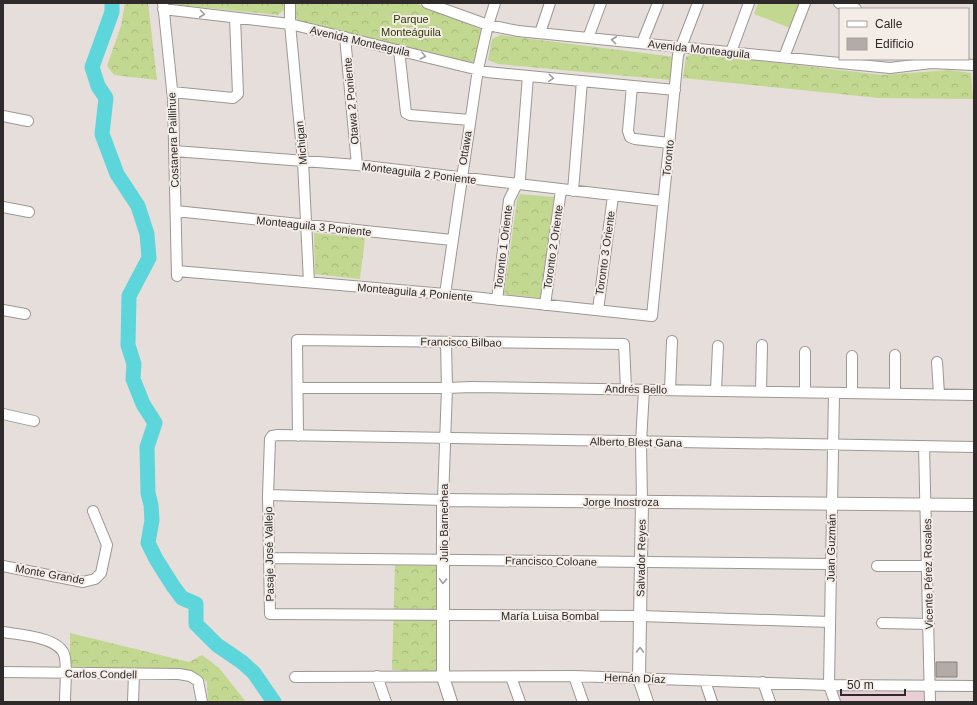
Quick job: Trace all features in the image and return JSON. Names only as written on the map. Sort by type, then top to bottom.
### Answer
[{"type":"street","name":"Michigan","points":[[290,3],[290,24],[303,161],[309,282]]},
{"type":"street","name":"Avenida Monteaguila","points":[[428,3],[451,7],[488,25],[518,31],[680,48],[839,60],[890,68],[939,61],[974,65]]},
{"type":"street","name":"Ottawa","points":[[445,294],[478,69],[488,25],[495,3]]},
{"type":"street","points":[[540,33],[550,3]]},
{"type":"street","points":[[588,38],[601,3]]},
{"type":"street","points":[[642,43],[658,3]]},
{"type":"street","name":"Toronto","points":[[652,316],[680,48],[698,3]]},
{"type":"street","points":[[731,52],[749,3]]},
{"type":"street","points":[[784,57],[805,3]]},
{"type":"street","points":[[839,3],[853,8]]},
{"type":"street","name":"Avenida Monteaguila","points":[[163,6],[235,18],[290,24],[487,72],[675,90]]},
{"type":"street","name":"Costanera Paillihue","points":[[163,6],[172,92],[177,274]]},
{"type":"street","points":[[172,92],[232,98],[238,94],[235,18]]},
{"type":"street","name":"Otawa 2 Poniente","points":[[345,37],[356,165]]},
{"type":"street","points":[[399,50],[406,113],[410,115],[470,120]]},
{"type":"street","name":"Toronto 1 Oriente","points":[[497,300],[509,200],[520,178],[528,76]]},
{"type":"street","points":[[573,191],[582,81]]},
{"type":"street","points":[[632,86],[628,131],[630,137],[634,139],[669,143]]},
{"type":"street","points":[[3,116],[28,121]]},
{"type":"street","name":"Monteaguila 2 Poniente","points":[[174,150],[356,165],[663,201]]},
{"type":"street","name":"Toronto 2 Oriente","points":[[545,305],[561,190]]},
{"type":"street","name":"Toronto 3 Oriente","points":[[598,310],[613,196]]},
{"type":"street","points":[[3,207],[29,212]]},
{"type":"street","name":"Monteaguila 3 Poniente","points":[[176,211],[452,240]]},
{"type":"street","name":"Monteaguila 4 Poniente","points":[[177,274],[309,282],[445,294],[652,316]]},
{"type":"street","points":[[3,310],[25,314]]},
{"type":"street","name":"Francisco Bilbao","points":[[298,388],[297,340],[624,344],[626,389]]},
{"type":"street","points":[[670,390],[672,341]]},
{"type":"street","name":"Julio Barnechea","points":[[446,342],[447,388],[442,677],[452,702]]},
{"type":"street","points":[[761,391],[762,345]]},
{"type":"street","points":[[716,391],[718,346]]},
{"type":"street","points":[[805,352],[805,392]]},
{"type":"street","points":[[894,355],[895,394]]},
{"type":"street","points":[[852,356],[852,393]]},
{"type":"street","points":[[937,362],[939,394]]},
{"type":"street","name":"Andrés Bello","points":[[298,388],[471,387],[974,395]]},
{"type":"street","points":[[298,388],[298,436]]},
{"type":"street","name":"Salvador Reyes","points":[[644,390],[641,442],[642,562],[639,678],[647,702]]},
{"type":"street","name":"Juan Guzmán","points":[[834,392],[829,685],[835,702]]},
{"type":"street","points":[[3,414],[34,421]]},
{"type":"street","name":"Pasaje José Vallejo","points":[[270,614],[268,495],[269,444],[272,436],[298,436]]},
{"type":"street","name":"Alberto Blest Gana","points":[[298,436],[974,447]]},
{"type":"street","name":"Vicente Pérez Rosales","points":[[924,446],[930,702]]},
{"type":"street","name":"Jorge Inostroza","points":[[268,495],[444,500],[974,505]]},
{"type":"street","name":"Monte Grande","points":[[3,566],[83,582],[95,579],[103,570],[107,546],[93,511]]},
{"type":"street","name":"Francisco Coloane","points":[[270,558],[831,564]]},
{"type":"street","points":[[877,566],[928,566]]},
{"type":"street","name":"María Luisa Bombal","points":[[270,614],[640,616],[830,622]]},
{"type":"street","points":[[882,623],[929,624]]},
{"type":"street","points":[[3,632],[56,644],[64,654],[66,702]]},
{"type":"street","name":"Carlos Condell","points":[[3,672],[180,674],[190,676],[198,681],[202,702]]},
{"type":"street","points":[[133,702],[134,674]]},
{"type":"street","points":[[377,676],[386,702]]},
{"type":"street","points":[[574,676],[583,702]]},
{"type":"street","name":"Hernán Díaz","points":[[295,677],[574,676],[829,685],[930,687],[974,686]]},
{"type":"street","points":[[511,677],[520,702]]},
{"type":"street","points":[[705,681],[712,702]]},
{"type":"street","points":[[763,682],[770,702]]},
{"type":"shaded area","points":[[837,689],[924,692],[925,702],[841,702]]},
{"type":"green space","points":[[125,3],[148,3],[157,80],[114,75],[107,66],[121,26]]},
{"type":"green space","points":[[174,3],[284,3],[284,10],[278,15],[178,5]]},
{"type":"green space","name":"Parque Monteáguila","points":[[294,3],[415,3],[482,31],[475,61],[469,63],[299,21],[294,16]]},
{"type":"green space","points":[[758,3],[800,3],[790,28],[754,14]]},
{"type":"green space","points":[[501,35],[675,57],[671,80],[498,64],[488,60],[492,39]]},
{"type":"green space","points":[[694,53],[883,75],[949,70],[971,73],[973,99],[879,98],[683,78],[686,57]]},
{"type":"green space","points":[[520,194],[554,197],[541,298],[504,294],[517,200]]},
{"type":"green space","points":[[314,233],[365,238],[360,279],[315,274]]},
{"type":"green space","points":[[395,565],[438,566],[436,672],[392,670]]},
{"type":"green space","points":[[70,633],[189,662],[202,655],[219,668],[246,702],[208,702],[207,682],[194,672],[180,669],[70,669]]},
{"type":"building","points":[[936,662],[957,662],[957,677],[936,677]]},
{"type":"waterway","points":[[112,3],[112,12],[92,67],[98,86],[106,98],[102,134],[117,174],[138,206],[147,234],[149,258],[129,296],[128,345],[134,364],[133,379],[143,404],[155,423],[147,447],[148,493],[151,505],[152,520],[148,543],[156,559],[182,598],[196,604],[196,624],[217,645],[242,662],[254,673],[274,702]]}]
